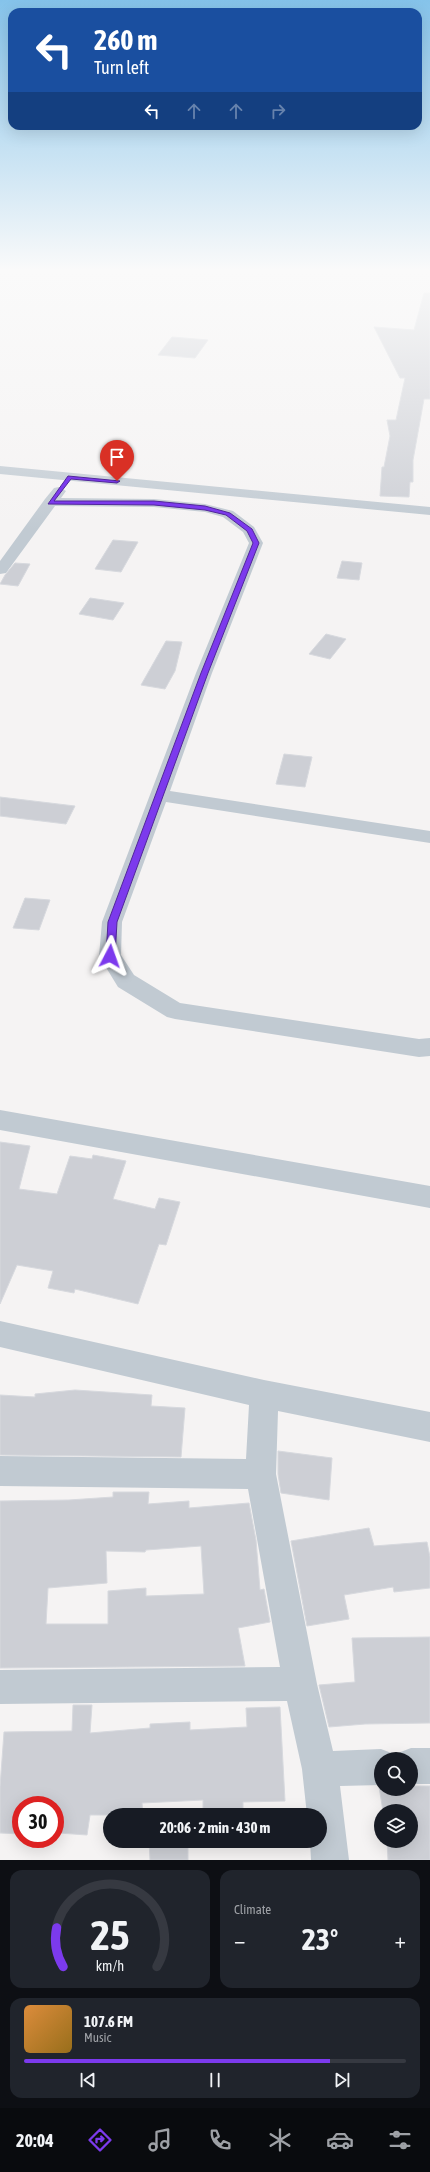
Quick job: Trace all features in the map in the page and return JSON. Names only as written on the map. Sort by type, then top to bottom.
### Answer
[{"type":"street","points":[[0,470],[430,511]]},
{"type":"street","points":[[1,570],[70,477]]},
{"type":"street","points":[[50,502],[154,503],[205,508],[228,514],[250,530],[256,543],[204,673],[112,922],[110,956],[126,981],[175,1011],[411,1046],[430,1047]]},
{"type":"street","points":[[160,795],[430,837]]},
{"type":"street","points":[[0,1120],[430,1197]]},
{"type":"street","points":[[0,1334],[264,1394],[430,1427]]},
{"type":"street","points":[[264,1394],[261,1474],[300,1684],[320,1769],[330,1860]]},
{"type":"street","points":[[0,1471],[261,1474]]},
{"type":"street","points":[[0,1687],[300,1684]]},
{"type":"street","points":[[418,1766],[430,1766]]},
{"type":"street","points":[[320,1769],[374,1767]]},
{"type":"building","points":[[389,357],[430,357],[430,399],[424,399],[413,460],[413,482],[410,482],[409,497],[380,496],[382,467],[384,467],[390,436],[387,420],[396,420],[405,378],[400,378]]},
{"type":"building","points":[[113,540],[138,542],[121,572],[95,569]]},
{"type":"building","points":[[342,561],[362,563],[359,580],[337,578]]},
{"type":"building","points":[[15,563],[30,564],[18,586],[0,584],[5,575]]},
{"type":"building","points":[[90,598],[124,603],[113,620],[79,614]]},
{"type":"building","points":[[326,634],[346,639],[330,659],[309,654]]},
{"type":"building","points":[[166,641],[182,642],[175,671],[165,689],[141,685]]},
{"type":"building","points":[[284,754],[312,757],[305,787],[276,784]]},
{"type":"building","points":[[0,797],[75,806],[66,824],[0,816]]},
{"type":"building","points":[[25,898],[50,900],[39,930],[13,928]]},
{"type":"building","points":[[0,1142],[30,1146],[19,1189],[57,1194],[70,1156],[92,1159],[93,1155],[126,1161],[113,1199],[155,1209],[159,1198],[180,1202],[166,1245],[159,1244],[138,1304],[75,1289],[74,1293],[48,1288],[53,1271],[17,1265],[0,1304]]},
{"type":"building","points":[[75,1390],[152,1395],[151,1406],[185,1408],[181,1457],[0,1455],[0,1395],[35,1397],[35,1394]]},
{"type":"building","points":[[278,1451],[332,1458],[329,1500],[281,1493],[278,1474]]},
{"type":"building","points":[[113,1492],[149,1492],[148,1504],[189,1501],[189,1508],[249,1503],[256,1540],[260,1590],[264,1589],[270,1622],[238,1628],[245,1666],[0,1668],[0,1501],[69,1500],[113,1497]],"holes":[[[201,1546],[204,1594],[146,1596],[146,1588],[108,1591],[108,1624],[46,1624],[48,1588],[107,1583],[106,1551],[145,1552],[146,1550]]]},
{"type":"building","points":[[369,1528],[374,1546],[427,1542],[430,1557],[430,1588],[394,1592],[393,1587],[344,1595],[349,1619],[307,1626],[291,1541]]},
{"type":"building","points":[[430,1637],[430,1723],[365,1724],[329,1727],[319,1685],[355,1682],[352,1638]]},
{"type":"building","points":[[73,1705],[92,1705],[90,1733],[150,1728],[150,1724],[190,1722],[190,1730],[247,1727],[246,1708],[280,1707],[285,1801],[243,1802],[243,1808],[203,1808],[203,1800],[142,1803],[142,1808],[103,1808],[103,1815],[90,1815],[87,1835],[64,1833],[64,1796],[12,1796],[12,1834],[0,1833],[0,1787],[4,1732],[72,1731]]},
{"type":"building","points":[[418,1786],[430,1786],[430,1860],[388,1860],[387,1848],[418,1848],[418,1804],[382,1804],[380,1796],[418,1796]]},
{"type":"building","points":[[149,1848],[188,1848],[188,1860],[150,1860]]},
{"type":"route","points":[[110,956],[112,922],[204,673],[256,543],[250,530],[228,514],[205,508],[154,503],[50,502],[70,477],[117,481]]}]
